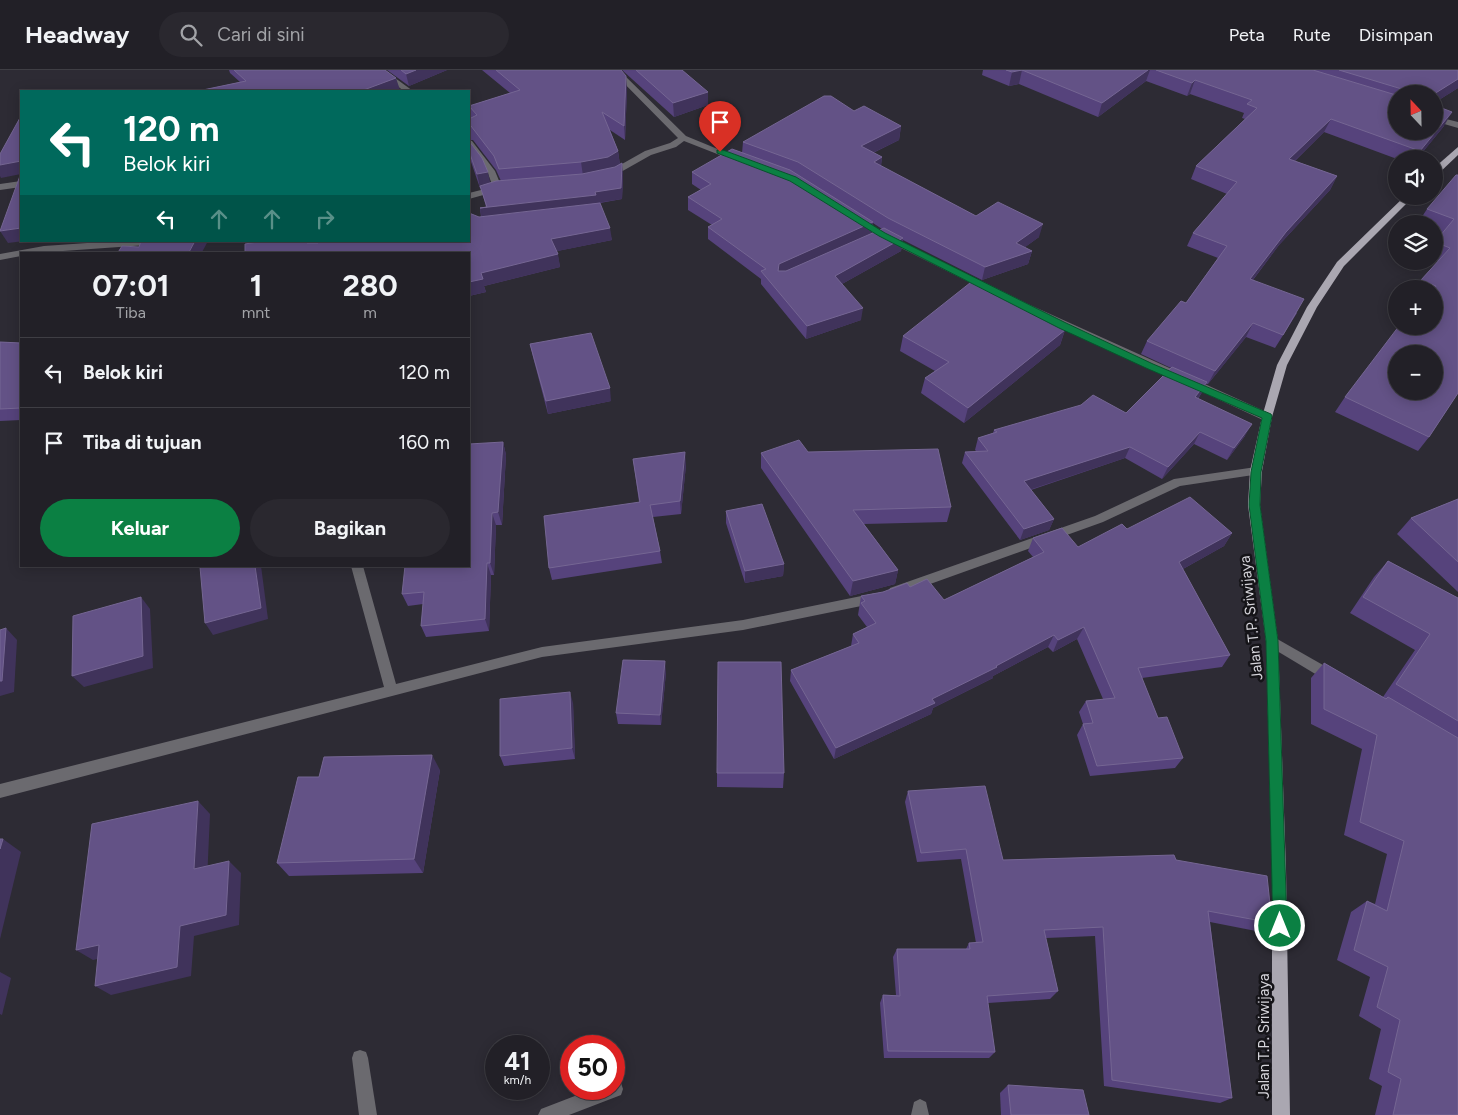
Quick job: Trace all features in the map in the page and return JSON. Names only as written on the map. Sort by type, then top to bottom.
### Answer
[{"type":"main road","points":[[1443,164],[1458,150]]},
{"type":"main road","name":"Jalan T.P. Sriwijaya","points":[[1281,1115],[1280,869],[1272,641],[1254,505],[1256,472],[1267,416],[1282,365],[1312,307],[1340,264],[1401,205]]},
{"type":"street","points":[[379,70],[408,90]]},
{"type":"street","points":[[615,70],[683,138],[747,162]]},
{"type":"street","points":[[1443,121],[1458,125]]},
{"type":"street","points":[[603,177],[612,175],[648,153],[673,145],[683,138]]},
{"type":"street","points":[[470,144],[503,188],[470,196]]},
{"type":"street","points":[[0,187],[20,184]]},
{"type":"street","points":[[849,213],[878,236],[1062,326],[1149,366],[1267,416]]},
{"type":"street","points":[[28,252],[44,249],[146,242]]},
{"type":"street","points":[[0,257],[20,253]]},
{"type":"street","points":[[0,790],[542,652],[743,625],[880,597],[1098,519],[1178,482],[1256,472]]},
{"type":"street","points":[[357,567],[392,689]]},
{"type":"street","points":[[1272,641],[1340,682]]},
{"type":"street","points":[[360,1058],[368,1115]]},
{"type":"street","points":[[547,1115],[586,1100]]},
{"type":"building","points":[[234,70],[385,70],[396,78],[364,90],[203,90],[246,81]]},
{"type":"building","points":[[401,70],[416,70],[406,74]]},
{"type":"building","points":[[496,70],[621,70],[626,76],[624,126],[602,112],[618,151],[608,157],[581,162],[499,169],[494,156],[470,126],[470,118],[477,115],[470,106],[520,90]]},
{"type":"building","points":[[636,70],[682,70],[708,92],[673,103]]},
{"type":"building","points":[[1006,70],[1022,70],[1012,72]]},
{"type":"building","points":[[1022,70],[1148,70],[1102,103]]},
{"type":"building","points":[[1156,70],[1313,70],[1388,93],[1388,139],[1331,119],[1289,159],[1337,176],[1286,232],[1250,279],[1304,299],[1283,335],[1253,323],[1215,371],[1147,341],[1181,301],[1186,303],[1227,246],[1193,233],[1237,182],[1196,166],[1257,108],[1247,104],[1252,100],[1195,80],[1192,83]]},
{"type":"building","points":[[1339,70],[1458,70],[1458,79],[1443,88],[1443,85],[1388,85]]},
{"type":"building","points":[[824,96],[831,96],[854,111],[864,106],[901,126],[861,146],[882,157],[874,162],[976,216],[998,202],[1043,224],[1016,243],[1032,251],[985,267],[888,218],[798,162],[743,142]]},
{"type":"building","points":[[1443,108],[1452,112],[1443,123]]},
{"type":"building","points":[[20,118],[20,161],[0,165],[0,154]]},
{"type":"building","points":[[1389,140],[1429,140],[1421,150]]},
{"type":"building","points":[[470,142],[482,158],[488,172],[477,174],[470,154]]},
{"type":"building","points":[[732,149],[790,170],[873,222],[779,264],[778,271],[786,271],[884,228],[903,238],[835,276],[863,308],[807,326],[761,271],[766,269],[708,227],[722,219],[688,197],[711,184],[692,172]]},
{"type":"building","points":[[622,163],[621,188],[595,192],[596,195],[480,208],[487,207],[480,186],[496,181],[582,174],[615,167]]},
{"type":"building","points":[[1458,175],[1458,393],[1429,437],[1345,397],[1392,335],[1443,335],[1443,280],[1421,280],[1430,270],[1443,270],[1443,256],[1450,248],[1443,245],[1443,232],[1454,219],[1427,209],[1430,205],[1443,205],[1443,190]]},
{"type":"building","points":[[20,176],[20,228],[0,231]]},
{"type":"building","points":[[600,203],[610,228],[551,239],[558,254],[481,273],[483,279],[470,282],[470,252],[245,252],[245,244],[258,242],[470,242],[470,213],[479,217]]},
{"type":"building","points":[[141,242],[194,242],[189,252],[118,252],[122,246],[139,247]]},
{"type":"building","points":[[975,279],[1065,330],[968,408],[925,378],[949,362],[903,336]]},
{"type":"building","points":[[591,333],[610,388],[546,401],[530,344]]},
{"type":"building","points":[[0,342],[20,343],[20,408],[0,409]]},
{"type":"building","points":[[1172,367],[1207,382],[1195,397],[1252,424],[1234,448],[1200,432],[1168,467],[1130,447],[1024,481],[1054,519],[1024,529],[965,452],[988,451],[978,438],[997,432],[994,430],[1081,405],[1093,395],[1126,413]]},
{"type":"building","points":[[799,440],[808,452],[938,449],[951,507],[853,510],[898,570],[853,581],[761,453]]},
{"type":"building","points":[[503,442],[498,512],[492,513],[490,563],[487,563],[485,619],[421,626],[424,592],[402,594],[405,567],[470,567],[470,444]]},
{"type":"building","points":[[685,452],[680,501],[650,505],[660,551],[549,568],[544,516],[640,502],[633,459]]},
{"type":"building","points":[[1190,497],[1232,533],[1179,562],[1230,655],[1138,668],[1158,718],[1167,717],[1183,758],[1097,766],[1083,724],[1093,723],[1086,701],[1115,698],[1084,627],[1058,640],[1054,635],[997,667],[932,699],[935,703],[836,748],[791,670],[859,643],[853,634],[876,623],[861,603],[865,601],[861,596],[883,592],[907,583],[910,587],[927,579],[944,600],[1044,552],[1033,538],[1062,528],[1078,547],[1122,524],[1127,529]]},
{"type":"building","points":[[1458,499],[1458,562],[1411,518]]},
{"type":"building","points":[[762,504],[784,564],[745,571],[726,511]]},
{"type":"building","points":[[1388,561],[1458,598],[1458,721],[1396,684],[1430,634],[1363,597]]},
{"type":"building","points":[[200,567],[255,567],[261,608],[205,623]]},
{"type":"building","points":[[141,597],[143,656],[72,676],[73,616]]},
{"type":"building","points":[[6,628],[2,681],[0,681],[0,630]]},
{"type":"building","points":[[623,660],[665,661],[660,715],[616,713]]},
{"type":"building","points":[[718,662],[781,662],[784,773],[717,773]]},
{"type":"building","points":[[1324,663],[1386,699],[1388,697],[1458,738],[1458,1115],[1393,1115],[1401,1079],[1388,1072],[1400,1020],[1377,1007],[1388,967],[1354,950],[1367,901],[1387,911],[1404,841],[1360,822],[1377,735],[1324,709]]},
{"type":"building","points":[[570,692],[572,748],[500,756],[500,699]]},
{"type":"building","points":[[432,755],[414,859],[277,863],[298,777],[319,777],[324,757]]},
{"type":"building","points":[[985,786],[1003,860],[1174,855],[1176,860],[1267,876],[1272,923],[1208,911],[1232,1098],[1112,1080],[1103,927],[1044,930],[1058,991],[987,996],[995,1052],[888,1051],[883,995],[900,996],[897,949],[970,949],[969,943],[983,942],[966,849],[921,853],[908,791]]},
{"type":"building","points":[[198,801],[194,869],[229,861],[226,915],[180,926],[177,967],[95,986],[99,945],[76,950],[92,824]]},
{"type":"building","points":[[1008,1085],[1083,1090],[1089,1115],[1011,1115]]},
{"type":"route","points":[[720,152],[793,179],[882,234],[1062,326],[1149,366],[1267,416],[1256,472],[1254,505],[1272,641],[1280,869],[1280,926]]}]
